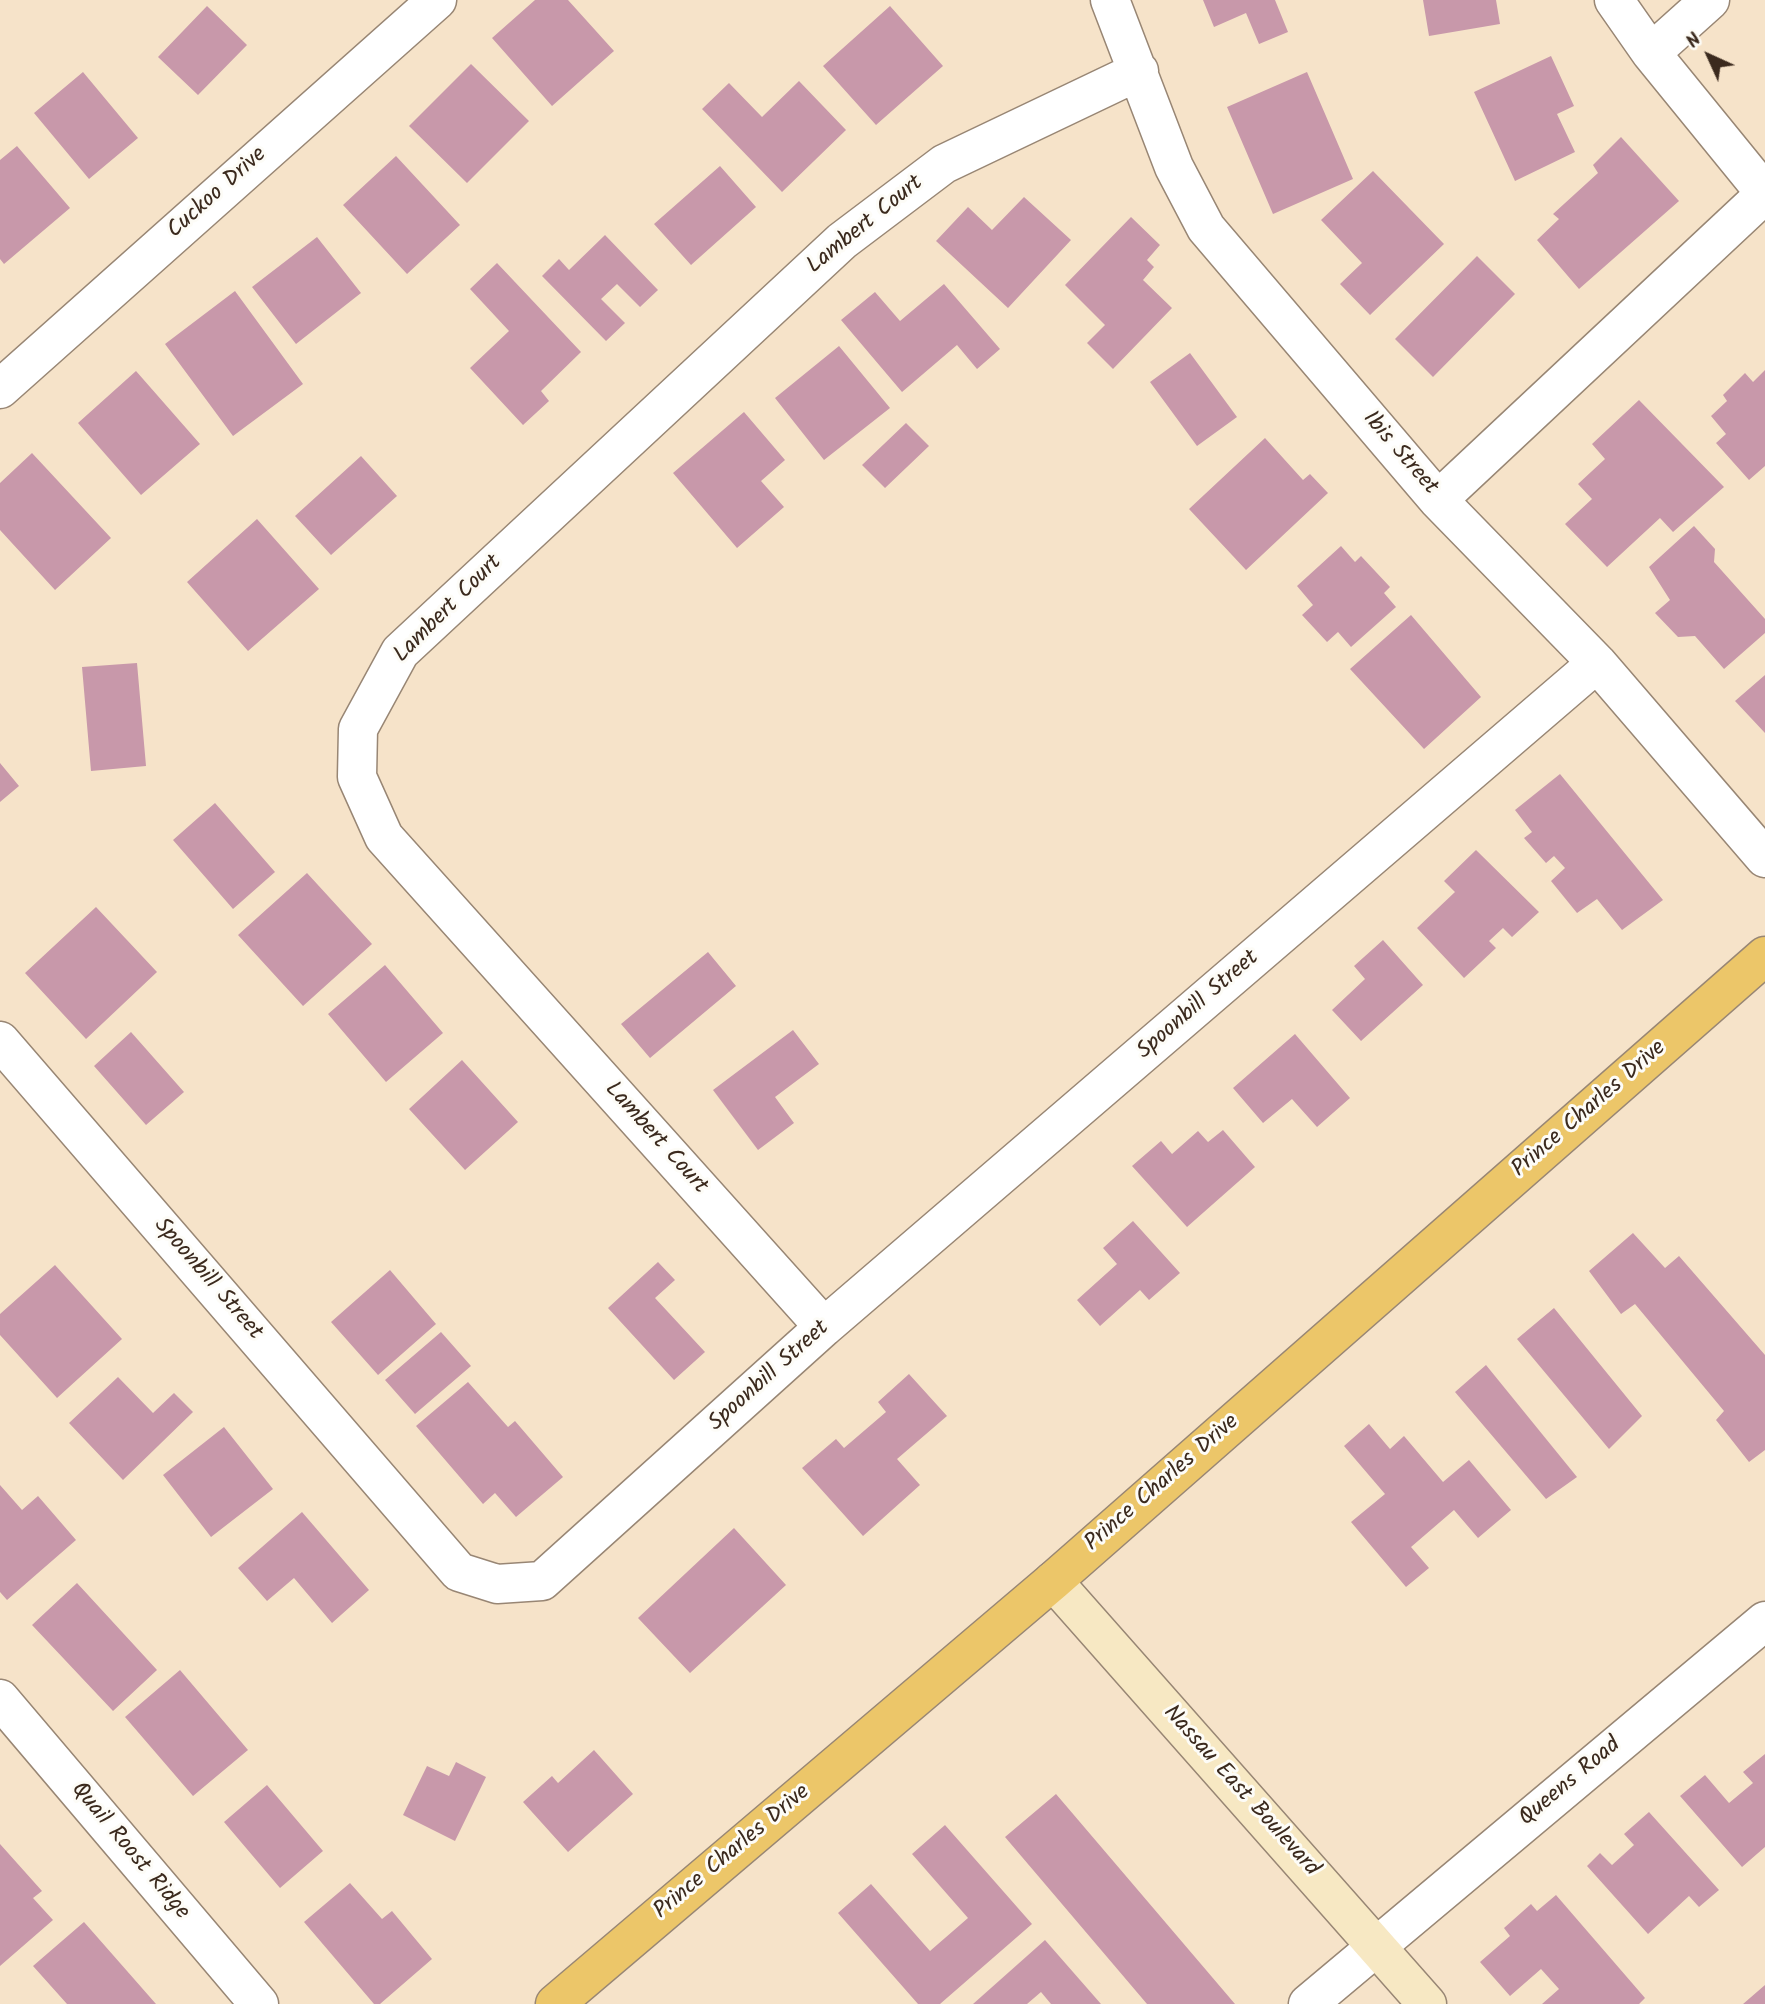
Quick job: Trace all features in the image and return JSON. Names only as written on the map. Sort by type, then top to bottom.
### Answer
[{"type":"highway","name":"Prince Charles Drive","points":[[555,2004],[1053,1581],[1765,956]]},
{"type":"street","name":"Cuckoo Drive","points":[[0,389],[437,0]]},
{"type":"street","name":"Ibis Street","points":[[1110,0],[1174,167],[1206,228],[1438,500],[1597,663],[1765,859]]},
{"type":"street","points":[[1438,500],[1765,193],[1651,52],[1614,0]]},
{"type":"street","points":[[1651,52],[1710,0]]},
{"type":"street","name":"Lambert Court","points":[[824,1327],[384,837],[357,777],[358,729],[400,652],[842,241],[944,164],[1139,71]]},
{"type":"street","name":"Spoonbill Street","points":[[0,1041],[459,1572],[497,1584],[542,1581],[824,1327],[1597,663]]},
{"type":"street","name":"Nassau East Boulevard","points":[[1053,1581],[1426,2004]]},
{"type":"street","name":"Queens Road","points":[[1308,2004],[1765,1621]]},
{"type":"street","name":"Quail Roost Ridge","points":[[0,1699],[259,2004]]},
{"type":"building","points":[[535,0],[568,0],[614,51],[552,106],[492,38]]},
{"type":"building","points":[[1203,0],[1275,0],[1288,32],[1259,44],[1246,13],[1214,27]]},
{"type":"building","points":[[1423,0],[1496,0],[1500,24],[1429,36]]},
{"type":"building","points":[[207,6],[247,45],[198,95],[158,57]]},
{"type":"building","points":[[890,6],[943,66],[876,125],[823,66]]},
{"type":"building","points":[[1551,56],[1574,106],[1557,114],[1575,152],[1515,181],[1474,92]]},
{"type":"building","points":[[471,64],[529,121],[467,183],[409,126]]},
{"type":"building","points":[[83,72],[138,138],[89,179],[34,113]]},
{"type":"building","points":[[1307,72],[1353,179],[1273,214],[1227,107]]},
{"type":"building","points":[[799,81],[846,130],[782,192],[702,109],[729,83],[762,117]]},
{"type":"building","points":[[1621,137],[1679,201],[1579,289],[1537,240],[1559,219],[1553,214],[1598,173],[1593,165]]},
{"type":"building","points":[[17,146],[70,208],[4,264],[0,259],[0,160]]},
{"type":"building","points":[[396,156],[460,225],[407,274],[343,205]]},
{"type":"building","points":[[720,166],[756,207],[691,265],[654,224]]},
{"type":"building","points":[[1373,171],[1444,244],[1370,315],[1340,284],[1362,263],[1321,220]]},
{"type":"building","points":[[1024,197],[1071,240],[1008,308],[936,241],[968,207],[992,230]]},
{"type":"building","points":[[1131,217],[1160,245],[1147,260],[1154,267],[1143,280],[1172,308],[1113,369],[1087,343],[1105,325],[1065,285]]},
{"type":"building","points":[[605,235],[658,290],[640,307],[617,284],[601,299],[625,323],[606,341],[542,276],[559,259],[569,270]]},
{"type":"building","points":[[317,237],[361,293],[296,344],[252,287]]},
{"type":"building","points":[[1477,256],[1515,294],[1433,377],[1395,339]]},
{"type":"building","points":[[497,263],[581,352],[541,391],[549,401],[523,425],[470,368],[509,331],[470,289]]},
{"type":"building","points":[[944,284],[1000,349],[977,369],[957,345],[902,392],[841,320],[875,292],[900,321]]},
{"type":"building","points":[[235,291],[303,384],[233,436],[165,344]]},
{"type":"building","points":[[839,346],[890,408],[824,460],[775,398]]},
{"type":"building","points":[[1190,353],[1237,417],[1197,446],[1150,382]]},
{"type":"building","points":[[1765,370],[1765,466],[1749,480],[1716,443],[1726,434],[1711,416],[1727,401],[1723,395],[1745,373],[1753,382]]},
{"type":"building","points":[[136,371],[200,444],[141,495],[78,423]]},
{"type":"building","points":[[1639,400],[1724,487],[1673,532],[1660,518],[1607,567],[1565,524],[1592,499],[1578,484],[1605,459],[1592,444]]},
{"type":"building","points":[[744,412],[785,460],[761,481],[784,507],[737,548],[673,473]]},
{"type":"building","points":[[906,423],[929,446],[885,488],[862,465]]},
{"type":"building","points":[[1265,438],[1303,480],[1310,474],[1328,493],[1246,570],[1189,509]]},
{"type":"building","points":[[32,453],[111,538],[55,590],[0,530],[0,483]]},
{"type":"building","points":[[361,456],[397,496],[331,555],[295,516]]},
{"type":"building","points":[[257,519],[319,589],[248,651],[187,582]]},
{"type":"building","points":[[1694,526],[1715,549],[1714,562],[1765,619],[1765,633],[1724,669],[1695,636],[1678,637],[1655,613],[1670,600],[1649,567]]},
{"type":"building","points":[[1341,546],[1355,562],[1361,556],[1390,587],[1384,593],[1396,607],[1351,647],[1338,632],[1327,642],[1302,615],[1313,605],[1297,586]]},
{"type":"building","points":[[1411,615],[1481,697],[1424,749],[1350,669]]},
{"type":"building","points":[[137,663],[146,766],[91,771],[82,667]]},
{"type":"building","points":[[1765,675],[1765,733],[1735,701]]},
{"type":"building","points":[[0,763],[19,786],[0,802]]},
{"type":"building","points":[[1560,774],[1663,900],[1622,930],[1597,899],[1577,913],[1551,881],[1565,868],[1554,856],[1546,863],[1524,838],[1532,832],[1515,810]]},
{"type":"building","points":[[215,803],[275,872],[233,909],[173,840]]},
{"type":"building","points":[[1476,850],[1539,912],[1512,937],[1503,928],[1489,941],[1496,948],[1464,978],[1417,928],[1455,892],[1444,881]]},
{"type":"building","points":[[307,873],[372,944],[303,1006],[238,935]]},
{"type":"building","points":[[96,907],[157,972],[86,1039],[25,973]]},
{"type":"building","points":[[1383,940],[1423,985],[1361,1041],[1332,1010],[1365,979],[1354,966]]},
{"type":"building","points":[[708,952],[736,986],[650,1058],[621,1024]]},
{"type":"building","points":[[385,965],[443,1033],[386,1082],[328,1014]]},
{"type":"building","points":[[793,1030],[819,1064],[775,1097],[794,1123],[758,1150],[713,1090]]},
{"type":"building","points":[[131,1032],[184,1092],[146,1125],[94,1066]]},
{"type":"building","points":[[1295,1034],[1350,1098],[1317,1127],[1292,1099],[1263,1123],[1233,1088]]},
{"type":"building","points":[[462,1060],[518,1122],[465,1170],[409,1109]]},
{"type":"building","points":[[1223,1130],[1255,1167],[1187,1227],[1132,1166],[1161,1141],[1172,1154],[1198,1131],[1208,1142]]},
{"type":"building","points":[[1133,1221],[1180,1273],[1149,1300],[1140,1290],[1100,1326],[1077,1300],[1117,1264],[1103,1248]]},
{"type":"building","points":[[1633,1233],[1665,1268],[1679,1256],[1765,1355],[1765,1450],[1749,1462],[1716,1420],[1724,1411],[1635,1304],[1621,1314],[1589,1271]]},
{"type":"building","points":[[658,1262],[675,1280],[655,1298],[705,1352],[674,1380],[608,1308]]},
{"type":"building","points":[[55,1265],[122,1339],[57,1398],[0,1335],[0,1314]]},
{"type":"building","points":[[390,1270],[436,1324],[378,1375],[331,1322]]},
{"type":"building","points":[[1554,1308],[1642,1416],[1609,1449],[1517,1339]]},
{"type":"building","points":[[441,1332],[471,1366],[415,1414],[385,1380]]},
{"type":"building","points":[[1486,1365],[1577,1477],[1546,1499],[1455,1392]]},
{"type":"building","points":[[909,1374],[947,1416],[897,1459],[920,1485],[863,1536],[802,1468],[836,1439],[844,1448],[886,1412],[878,1402]]},
{"type":"building","points":[[118,1377],[153,1413],[174,1393],[193,1412],[123,1480],[69,1423]]},
{"type":"building","points":[[468,1382],[508,1427],[515,1421],[563,1477],[516,1517],[495,1493],[483,1504],[416,1426]]},
{"type":"building","points":[[1369,1424],[1390,1449],[1404,1436],[1443,1482],[1469,1460],[1511,1510],[1478,1538],[1454,1510],[1411,1547],[1429,1568],[1406,1587],[1351,1522],[1385,1494],[1344,1446]]},
{"type":"building","points":[[224,1427],[273,1489],[211,1537],[163,1475]]},
{"type":"building","points":[[0,1485],[22,1510],[38,1496],[76,1540],[7,1600],[0,1592]]},
{"type":"building","points":[[302,1512],[369,1590],[332,1623],[294,1578],[267,1601],[238,1568]]},
{"type":"building","points":[[734,1528],[786,1585],[690,1673],[638,1618]]},
{"type":"building","points":[[77,1583],[157,1670],[113,1711],[32,1625]]},
{"type":"building","points":[[180,1670],[248,1750],[193,1796],[125,1717]]},
{"type":"building","points":[[594,1750],[633,1794],[568,1852],[523,1802],[552,1776],[558,1783]]},
{"type":"building","points":[[1765,1754],[1765,1847],[1742,1867],[1680,1796],[1705,1775],[1729,1803],[1753,1783],[1743,1772]]},
{"type":"building","points":[[456,1762],[486,1777],[455,1841],[403,1815],[427,1766],[449,1776]]},
{"type":"building","points":[[267,1785],[323,1851],[280,1888],[224,1822]]},
{"type":"building","points":[[1056,1794],[1235,2004],[1147,2004],[1005,1837]]},
{"type":"building","points":[[1649,1812],[1719,1890],[1699,1907],[1689,1896],[1648,1934],[1587,1866],[1600,1853],[1612,1865],[1634,1845],[1624,1834]]},
{"type":"building","points":[[945,1825],[1032,1924],[940,2004],[918,2004],[838,1913],[871,1884],[930,1951],[968,1918],[912,1854]]},
{"type":"building","points":[[0,1844],[42,1891],[33,1898],[53,1920],[0,1966]]},
{"type":"building","points":[[350,1883],[382,1919],[392,1911],[432,1959],[380,2004],[374,2004],[304,1922]]},
{"type":"building","points":[[1556,1895],[1645,1998],[1639,2004],[1542,2004],[1559,1989],[1541,1969],[1510,1996],[1480,1962],[1510,1936],[1504,1928],[1531,1904],[1537,1911]]},
{"type":"building","points":[[84,1922],[156,2004],[67,2004],[33,1966]]},
{"type":"building","points":[[1045,1940],[1101,2004],[1051,2004],[1041,1992],[1027,2004],[973,2004]]},
{"type":"building","points":[[1765,1985],[1765,2004],[1743,2004]]}]
